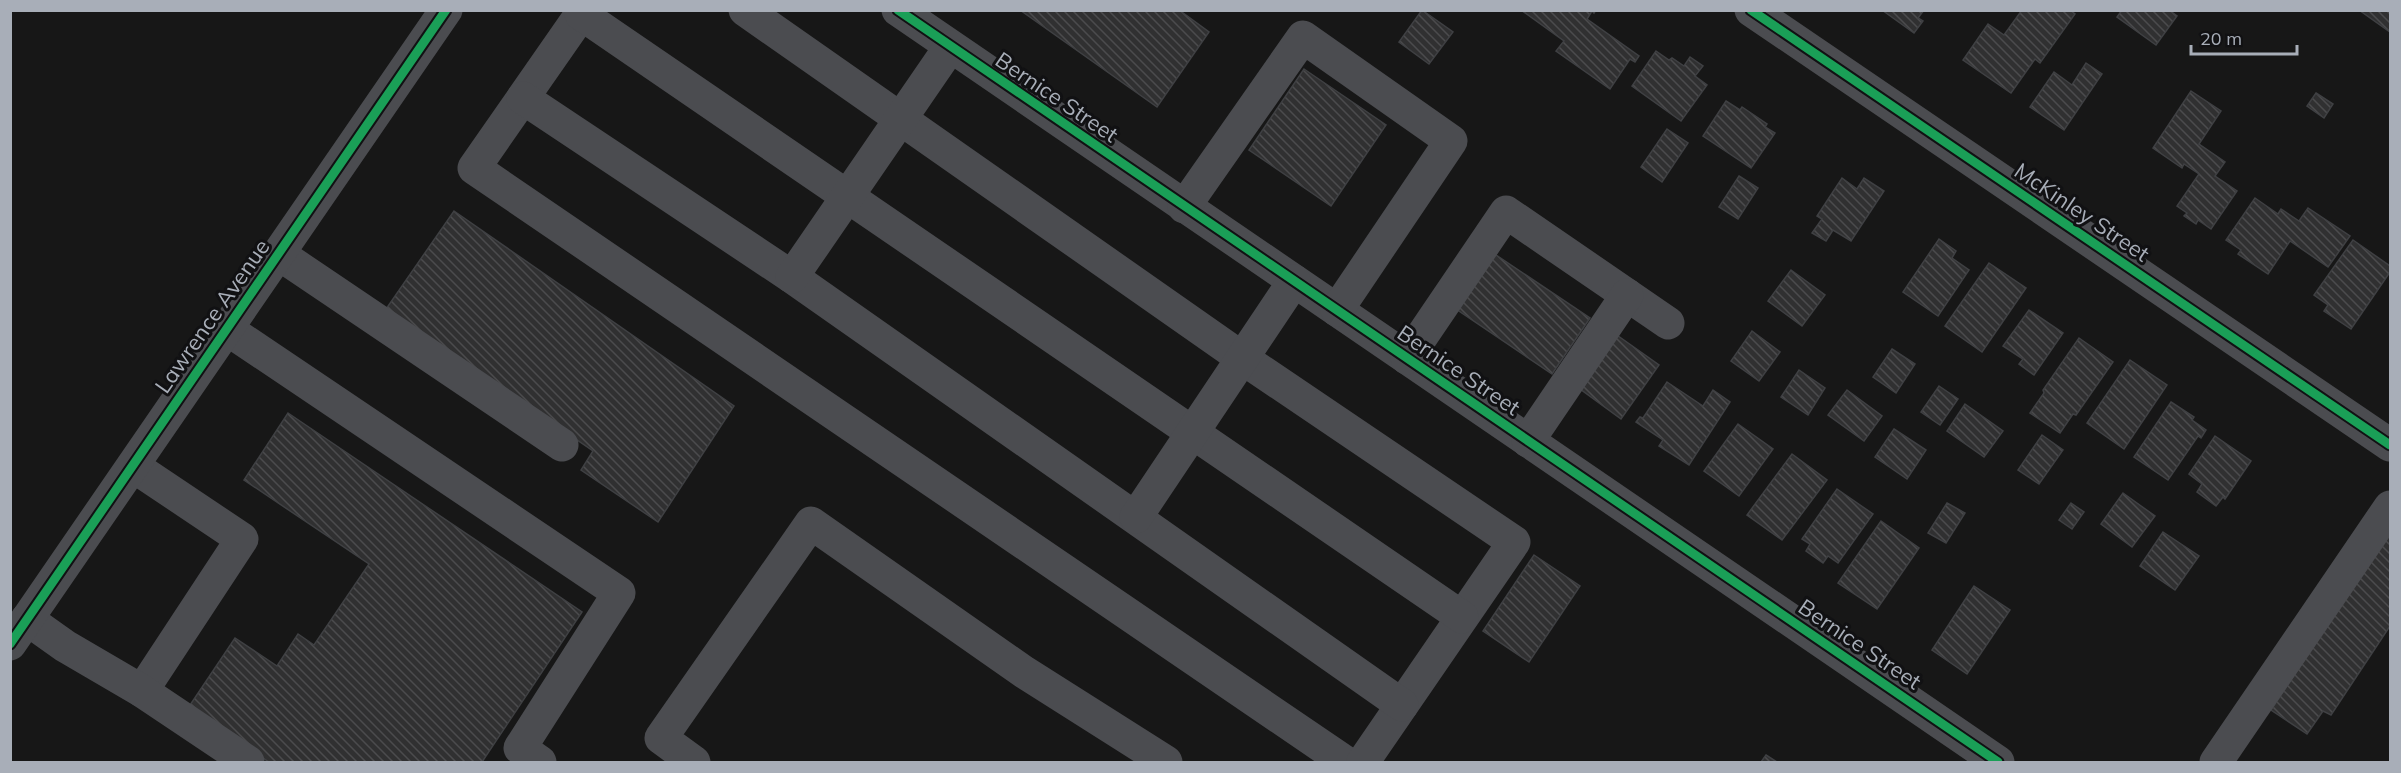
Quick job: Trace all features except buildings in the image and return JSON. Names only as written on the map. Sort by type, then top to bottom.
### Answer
[{"type":"street","name":"Lawrence Avenue","points":[[19,632],[446,10]]},
{"type":"street","points":[[745,10],[1242,358],[1514,542],[1363,762]]},
{"type":"street","name":"Bernice Street","points":[[897,10],[1998,762]]},
{"type":"street","name":"McKinley Street","points":[[1751,10],[2391,445]]},
{"type":"street","points":[[1345,762],[474,168],[583,12],[847,197],[1462,617]]},
{"type":"street","points":[[1184,207],[1303,37],[1451,141],[1337,310]]},
{"type":"street","points":[[792,277],[950,47]]},
{"type":"street","points":[[523,98],[792,277],[1402,705]]},
{"type":"street","points":[[1407,358],[1506,212],[1668,323]]},
{"type":"street","points":[[279,254],[562,445]]},
{"type":"street","points":[[1136,518],[1294,281]]},
{"type":"street","points":[[1528,441],[1627,295]]},
{"type":"street","points":[[227,329],[620,593],[520,748],[540,762]]},
{"type":"street","points":[[133,466],[242,539],[142,691]]},
{"type":"street","points":[[2216,762],[2391,507]]},
{"type":"street","points":[[694,762],[661,738],[811,523],[1024,672],[1166,762]]},
{"type":"street","points":[[19,632],[65,646],[142,691],[248,762]]},
{"type":"cycle path","points":[[10,644],[446,10]]},
{"type":"cycle path","points":[[898,10],[1998,762]]},
{"type":"cycle path","points":[[1751,10],[2390,445]]}]
